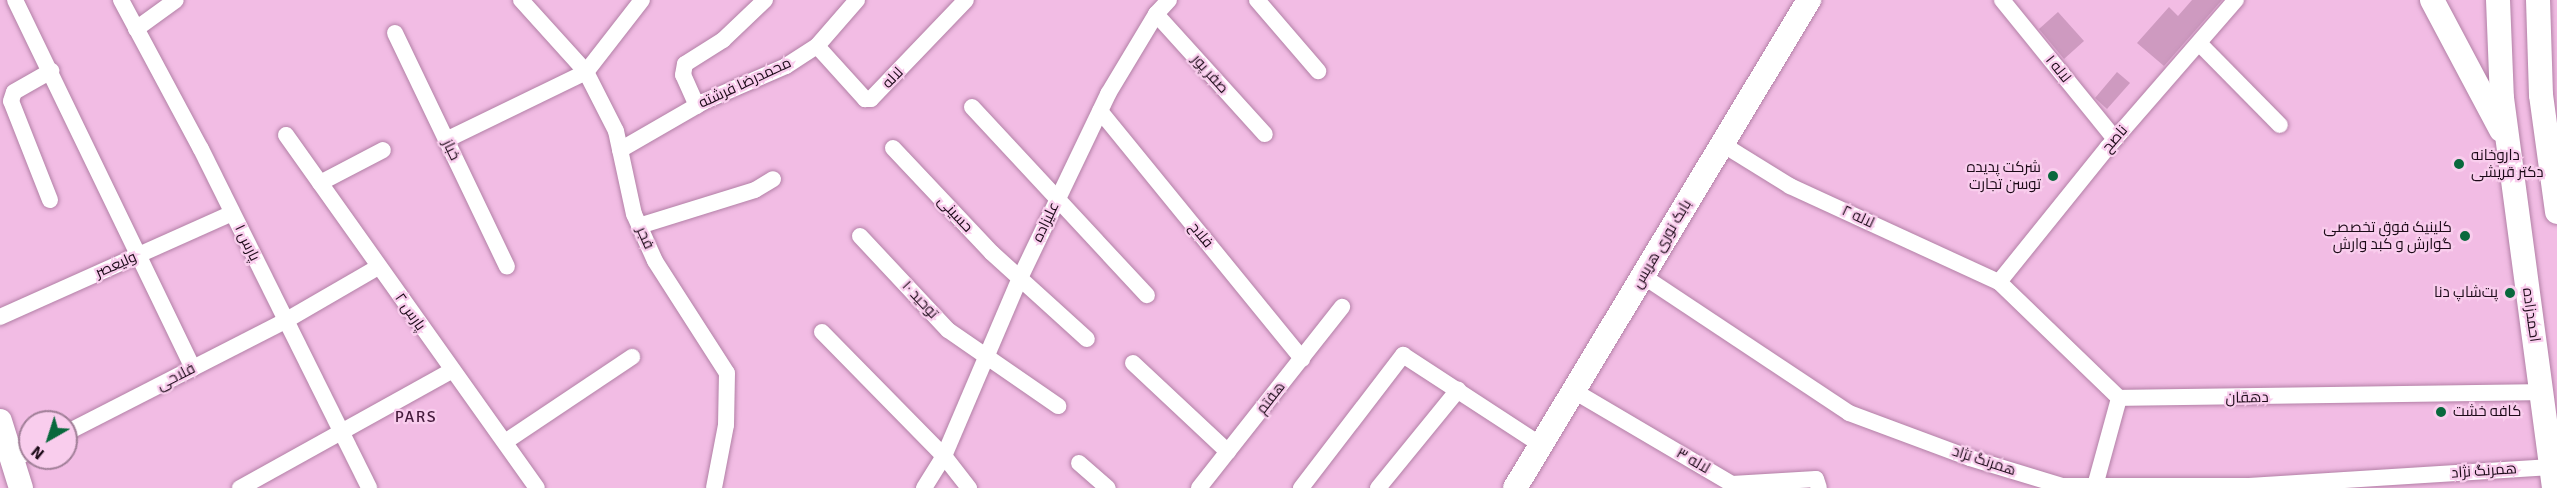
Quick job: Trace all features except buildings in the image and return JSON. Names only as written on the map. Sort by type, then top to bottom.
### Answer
[{"type":"main road","name":"بابک نوری هریس","points":[[1515,488],[1809,0]]},
{"type":"main road","name":"احمدزاده","points":[[2432,0],[2508,142]]},
{"type":"main road","name":"احمدزاده","points":[[2498,0],[2502,98],[2552,477]]},
{"type":"main road","points":[[2538,0],[2541,95],[2557,212]]},
{"type":"main road","points":[[0,421],[18,451]]},
{"type":"main road","points":[[21,470],[21,488]]},
{"type":"street","points":[[15,0],[193,368]]},
{"type":"street","name":"پارس ۱","points":[[121,0],[232,213],[369,488]]},
{"type":"street","points":[[136,28],[176,0]]},
{"type":"street","name":"فجر","points":[[521,0],[586,72],[616,131],[639,226],[655,261],[728,373],[726,425],[714,488]]},
{"type":"street","points":[[447,140],[586,72],[642,0]]},
{"type":"street","points":[[697,106],[683,75],[685,64],[723,40],[765,0]]},
{"type":"street","name":"محمدرضا فرشته","points":[[620,150],[697,106],[786,66],[817,46],[857,0]]},
{"type":"street","name":"لاله","points":[[817,46],[865,99],[871,99],[966,0]]},
{"type":"street","name":"علیزاده","points":[[926,485],[942,460],[1020,278],[1100,111],[1156,14],[1169,0]]},
{"type":"street","points":[[1257,0],[1318,71]]},
{"type":"street","name":"لاله ۱","points":[[2002,0],[2115,139]]},
{"type":"street","name":"ناصح","points":[[1999,282],[2115,139],[2236,0]]},
{"type":"street","name":"صفر پور","points":[[1156,14],[1265,134]]},
{"type":"street","name":"خباز","points":[[395,33],[507,267]]},
{"type":"street","points":[[2199,43],[2280,125]]},
{"type":"street","points":[[50,200],[11,101],[14,92],[51,71]]},
{"type":"street","points":[[972,107],[1148,295]]},
{"type":"street","name":"فلاح","points":[[1100,111],[1302,359]]},
{"type":"street","name":"پارس ۲","points":[[286,135],[537,488]]},
{"type":"street","name":"لاله ۲","points":[[1722,144],[1790,186],[1999,282]]},
{"type":"street","name":"حسینی","points":[[893,148],[1020,278],[1087,339]]},
{"type":"street","points":[[320,183],[383,150]]},
{"type":"street","points":[[639,226],[756,190],[772,179]]},
{"type":"street","name":"ولیعصر","points":[[0,318],[232,213]]},
{"type":"street","name":"توحید ۱۰","points":[[860,236],[948,330],[984,358],[1058,406]]},
{"type":"street","name":"فلاحی","points":[[78,427],[285,321],[378,267]]},
{"type":"street","name":"همرنگ نژاد","points":[[1643,276],[1849,413],[1970,458],[2062,486],[2248,486],[2552,477]]},
{"type":"street","points":[[1999,282],[2119,398],[2095,486]]},
{"type":"street","name":"هفتم","points":[[1199,488],[1342,308]]},
{"type":"street","points":[[822,332],[969,488]]},
{"type":"street","points":[[1301,488],[1403,355],[1541,445]]},
{"type":"street","points":[[505,442],[632,357]]},
{"type":"street","points":[[1133,363],[1228,452]]},
{"type":"street","points":[[240,488],[272,481],[341,433],[451,370]]},
{"type":"street","points":[[1378,488],[1458,390]]},
{"type":"street","name":"لاله ۳","points":[[1574,391],[1732,484],[1816,479],[1819,488]]},
{"type":"street","name":"دهقان","points":[[2119,398],[2224,399],[2541,392]]},
{"type":"street","points":[[1079,463],[1108,488]]},
{"type":"place","name":"داروخانه دکتر قریشی","points":[[2459,164]]},
{"type":"place","name":"شرکت پدیده توسن تجارت","points":[[2053,176]]},
{"type":"place","name":"کلینیک فوق تخصصی گوارش و کبد وارش","points":[[2465,236]]},
{"type":"place","name":"پت‌شاپ دنا","points":[[2510,293]]},
{"type":"place","name":"کافه خشت","points":[[2441,412]]},
{"type":"district","name":"PARS","points":[[416,417]]}]
